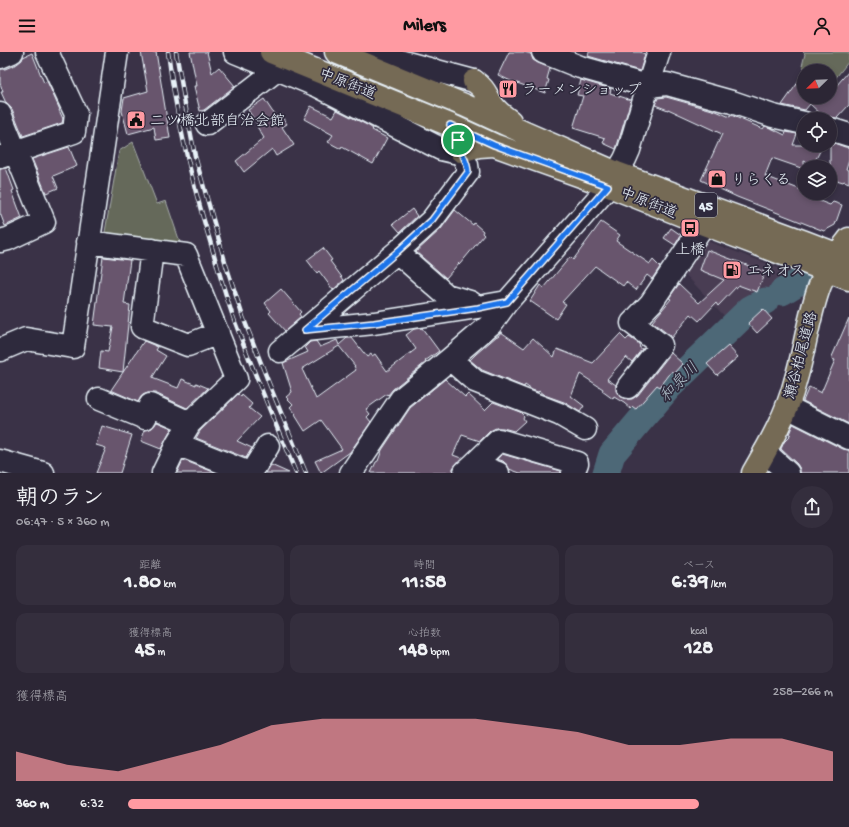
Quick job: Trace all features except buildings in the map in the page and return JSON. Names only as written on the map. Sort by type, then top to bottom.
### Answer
[{"type":"main road","name":"中原街道","points":[[336,52],[464,105],[574,155],[613,179],[704,224],[841,256]]},
{"type":"main road","name":"中原街道","points":[[275,61],[450,125],[494,145],[613,179],[841,256]]},
{"type":"main road","points":[[464,105],[469,103],[477,95],[478,89],[474,81]]},
{"type":"main road","points":[[474,81],[481,86],[497,111],[525,133]]},
{"type":"main road","points":[[450,125],[455,132],[461,151],[479,146],[494,145]]},
{"type":"main road","name":"中原街道","points":[[841,256],[849,279]]},
{"type":"main road","name":"瀬谷柏尾道路","points":[[753,473],[787,407],[796,382],[814,302],[820,285],[841,256]]},
{"type":"street","points":[[0,57],[12,52]]},
{"type":"street","points":[[8,154],[74,132],[76,114],[47,52]]},
{"type":"street","points":[[0,350],[26,339],[73,347],[117,52]]},
{"type":"street","points":[[235,52],[275,61],[318,86],[441,149],[454,152],[461,151],[467,165],[468,172],[432,220],[397,252],[280,351]]},
{"type":"street","points":[[366,52],[474,81]]},
{"type":"street","points":[[351,473],[401,399],[491,324],[507,302],[613,179],[629,150],[648,86],[655,53]]},
{"type":"street","points":[[553,54],[580,67],[648,86],[667,84],[732,102],[773,116],[797,121]]},
{"type":"street","points":[[207,124],[275,61]]},
{"type":"street","points":[[0,114],[8,154],[44,222],[8,239],[0,241]]},
{"type":"street","points":[[837,131],[849,135]]},
{"type":"street","points":[[628,387],[661,346],[632,323],[651,303],[704,224]]},
{"type":"street","points":[[88,242],[186,255],[236,379],[190,423],[177,444],[163,473]]},
{"type":"street","points":[[152,250],[142,327],[188,345],[218,333]]},
{"type":"street","points":[[397,252],[446,295],[470,302],[478,308]]},
{"type":"street","points":[[305,330],[374,323],[478,308],[507,302]]},
{"type":"street","points":[[450,359],[475,381],[559,414],[585,429]]},
{"type":"street","points":[[99,399],[145,418],[150,405],[190,423]]},
{"type":"street","points":[[787,407],[849,438]]},
{"type":"street","points":[[469,468],[499,440],[577,463],[572,473]]},
{"type":"street","points":[[177,444],[250,473],[268,446]]},
{"type":"street","points":[[765,452],[788,473]]},
{"type":"street","points":[[0,461],[43,473]]},
{"type":"street","points":[[469,468],[498,473]]},
{"type":"shaded area","points":[[707,241],[808,279],[766,305],[763,296],[745,307],[729,321],[683,272],[698,245]]},
{"type":"green space","points":[[803,52],[849,52],[849,61],[837,76],[837,64],[802,64],[805,54]]},
{"type":"green space","points":[[133,142],[157,204],[166,201],[183,251],[109,237],[105,232],[119,151]]},
{"type":"waterway","name":"和泉川","points":[[782,292],[800,281]]},
{"type":"waterway","name":"和泉川","points":[[606,473],[612,454],[669,387],[750,309],[765,301]]},
{"type":"railway","points":[[168,52],[175,100],[185,147],[225,292],[272,417],[296,473]]},
{"type":"railway","points":[[176,52],[195,156],[226,265],[243,317],[306,473]]},
{"type":"place","name":"ラーメンショップ","points":[[508,89]]},
{"type":"place","name":"二ツ橋北部自治会館","points":[[136,120]]},
{"type":"place","name":"りらくる","points":[[717,179]]},
{"type":"place","name":"上橋","points":[[690,228]]},
{"type":"place","name":"エネオス","points":[[732,270]]},
{"type":"route","points":[[450,125],[494,145],[608,186],[507,302],[478,308],[374,323],[305,330],[397,252],[432,220],[468,172],[458,140],[450,125]]}]
